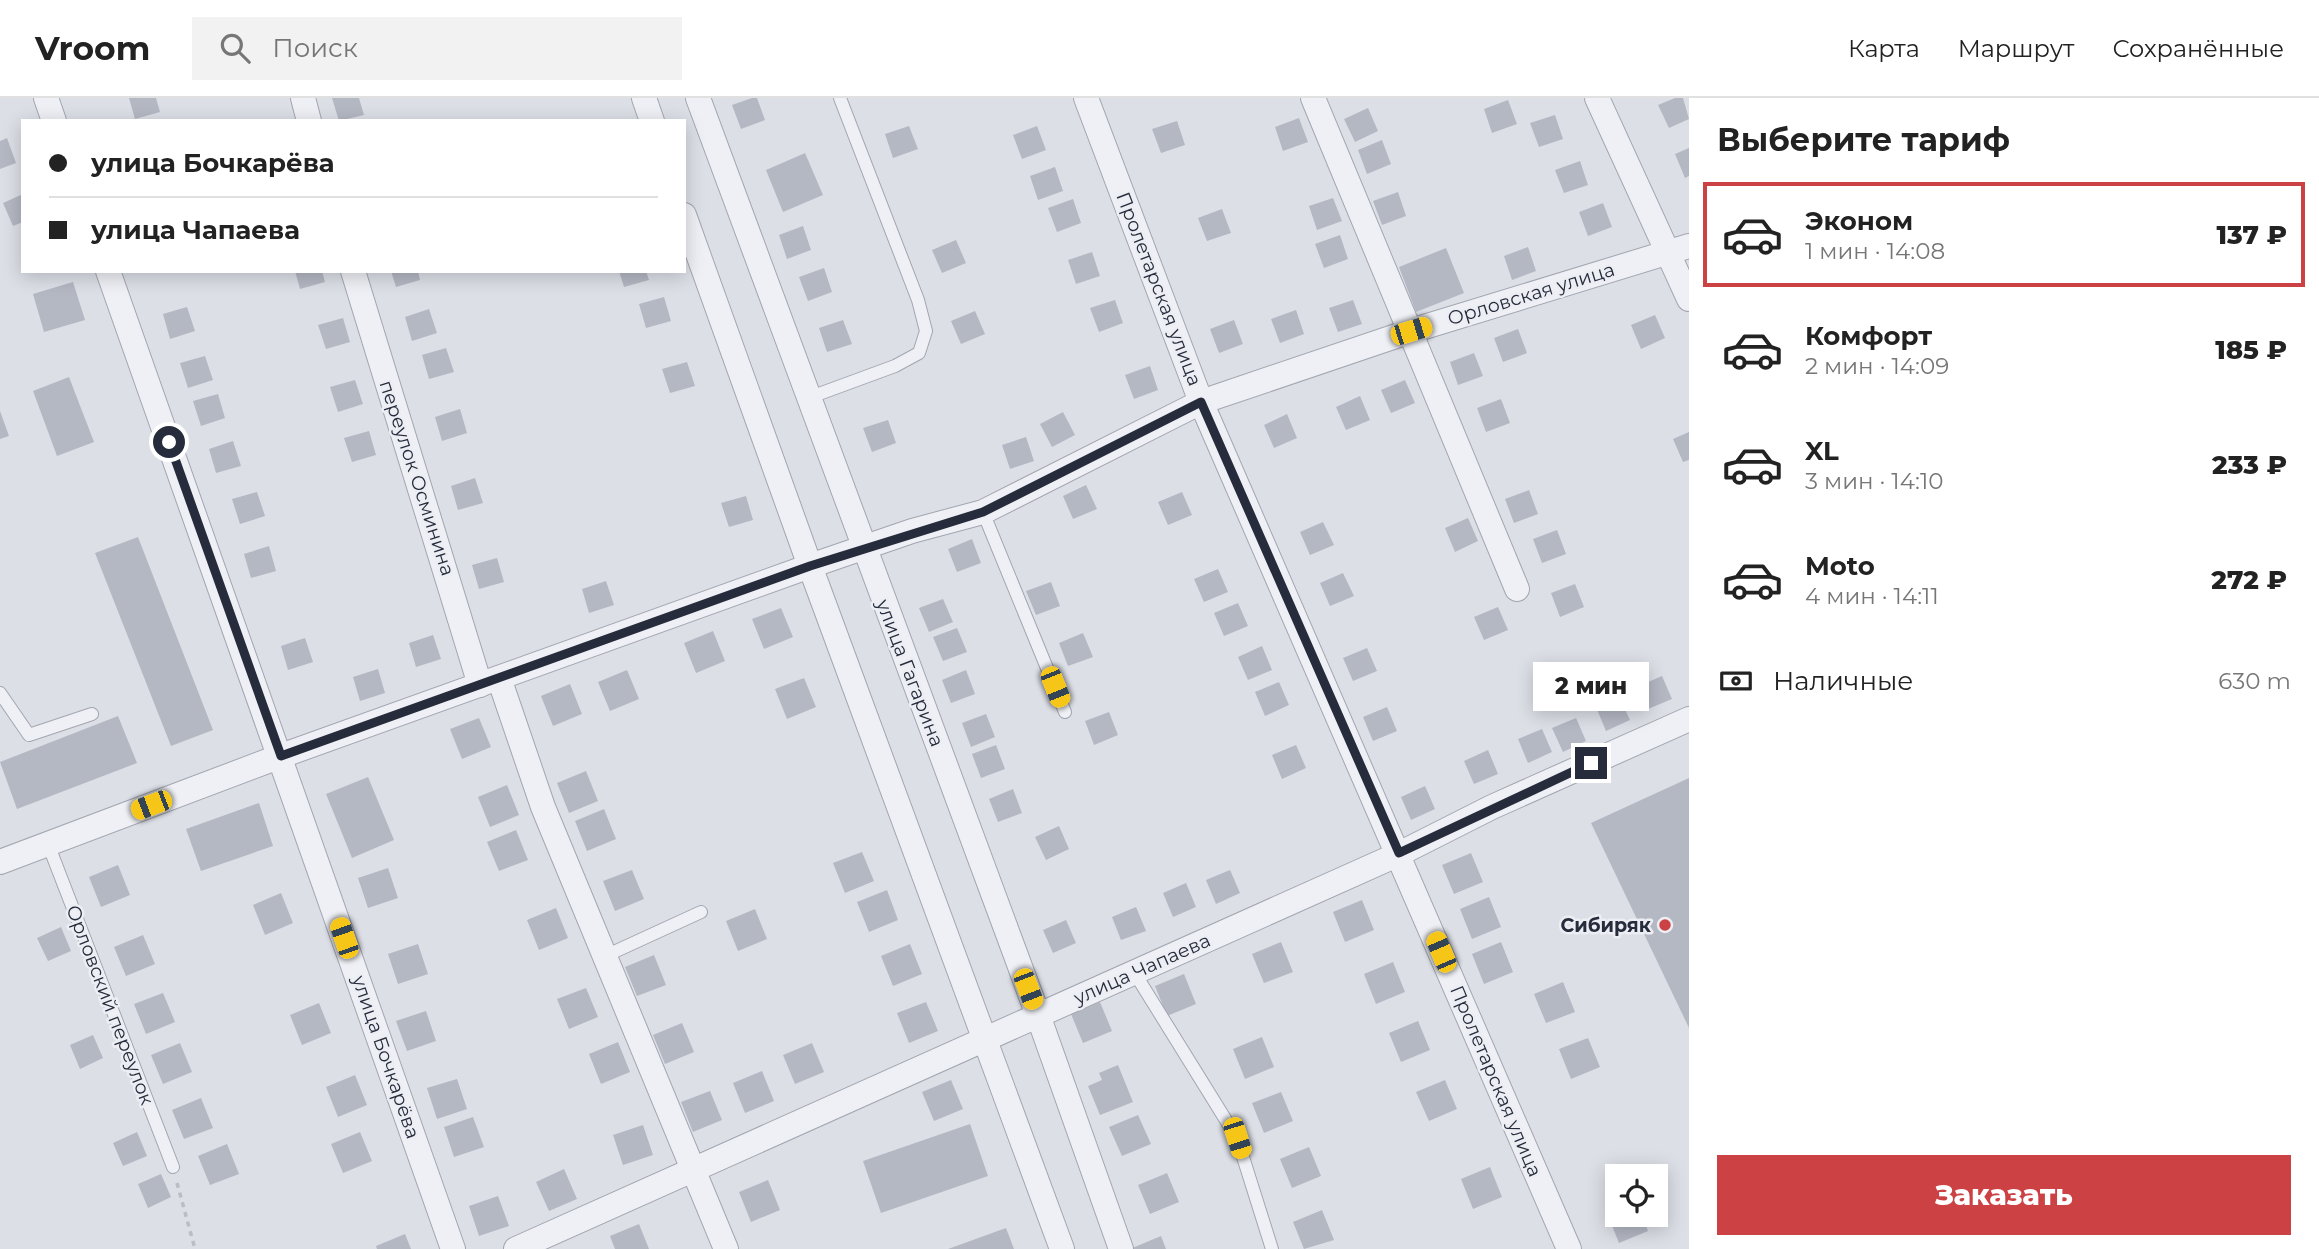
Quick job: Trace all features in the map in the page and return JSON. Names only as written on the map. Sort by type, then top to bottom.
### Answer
[{"type":"street","points":[[46,98],[53,119]]},
{"type":"street","points":[[303,98],[308,119]]},
{"type":"street","points":[[644,98],[651,119]]},
{"type":"street","name":"улица Гагарина","points":[[698,98],[1038,1015],[1121,1249]]},
{"type":"street","name":"Пролетарская улица","points":[[1086,98],[1201,402],[1569,1249]]},
{"type":"street","points":[[1313,98],[1517,589]]},
{"type":"street","points":[[1597,98],[1679,249],[1689,299]]},
{"type":"street","points":[[686,221],[810,566],[1062,1249]]},
{"type":"street","name":"Орловская улица","points":[[0,862],[281,756],[810,566],[983,512],[1201,402],[1411,331],[1679,249]]},
{"type":"street","name":"улица Бочкарёва","points":[[109,273],[453,1249]]},
{"type":"street","name":"переулок Осминина","points":[[354,273],[490,681],[726,1249]]},
{"type":"street","name":"улица Чапаева","points":[[516,1249],[1399,853],[1492,807],[1689,719]]},
{"type":"lane","points":[[808,398],[895,366],[919,353],[926,331],[918,300],[840,98]]},
{"type":"lane","points":[[983,512],[1065,712]]},
{"type":"lane","points":[[0,693],[29,735],[92,714]]},
{"type":"lane","name":"Орловский переулок","points":[[48,844],[173,1167]]},
{"type":"lane","points":[[603,957],[701,912]]},
{"type":"lane","points":[[1134,972],[1237,1138],[1272,1249]]},
{"type":"path","points":[[173,1167],[195,1249]]},
{"type":"building","points":[[129,98],[156,98],[160,112],[135,119]]},
{"type":"building","points":[[332,98],[359,98],[364,115],[338,119]]},
{"type":"building","points":[[757,98],[765,120],[741,129],[732,105]]},
{"type":"building","points":[[1675,98],[1683,98],[1689,119],[1669,128],[1658,105]]},
{"type":"building","points":[[1508,100],[1517,124],[1492,133],[1484,109]]},
{"type":"building","points":[[1368,108],[1378,131],[1355,142],[1344,119]]},
{"type":"building","points":[[1555,115],[1563,139],[1539,147],[1530,123]]},
{"type":"building","points":[[1299,118],[1308,142],[1283,151],[1275,127]]},
{"type":"building","points":[[1177,121],[1185,145],[1161,153],[1152,129]]},
{"type":"building","points":[[909,126],[918,149],[893,158],[885,134]]},
{"type":"building","points":[[1037,126],[1046,150],[1022,159],[1013,135]]},
{"type":"building","points":[[7,138],[16,163],[0,169],[0,141]]},
{"type":"building","points":[[1382,140],[1391,164],[1367,174],[1358,150]]},
{"type":"building","points":[[1689,148],[1689,176],[1685,178],[1675,154]]},
{"type":"building","points":[[805,153],[823,195],[783,212],[766,170]]},
{"type":"building","points":[[1580,161],[1588,185],[1564,193],[1555,170]]},
{"type":"building","points":[[1055,167],[1063,191],[1038,200],[1030,176]]},
{"type":"building","points":[[1398,192],[1406,216],[1382,225],[1373,201]]},
{"type":"building","points":[[21,195],[21,223],[13,226],[3,203]]},
{"type":"building","points":[[1333,198],[1342,221],[1317,230],[1309,206]]},
{"type":"building","points":[[1073,199],[1081,223],[1057,232],[1048,208]]},
{"type":"building","points":[[1603,203],[1612,227],[1588,236],[1579,212]]},
{"type":"building","points":[[1222,209],[1231,233],[1207,241],[1198,218]]},
{"type":"building","points":[[803,226],[811,250],[787,259],[779,235]]},
{"type":"building","points":[[1340,235],[1348,259],[1324,268],[1315,244]]},
{"type":"building","points":[[956,240],[966,263],[942,273],[932,250]]},
{"type":"building","points":[[1528,247],[1536,271],[1512,280],[1504,256]]},
{"type":"building","points":[[1446,248],[1464,293],[1416,312],[1399,267]]},
{"type":"building","points":[[1092,252],[1100,276],[1076,284],[1068,260]]},
{"type":"building","points":[[824,268],[832,292],[808,301],[799,277]]},
{"type":"building","points":[[296,273],[323,273],[325,282],[300,289]]},
{"type":"building","points":[[392,273],[418,273],[420,280],[396,287]]},
{"type":"building","points":[[620,273],[647,273],[649,280],[624,287]]},
{"type":"building","points":[[73,282],[85,320],[44,332],[33,294]]},
{"type":"building","points":[[664,297],[671,321],[646,328],[639,304]]},
{"type":"building","points":[[1115,300],[1123,323],[1099,332],[1090,308]]},
{"type":"building","points":[[1353,300],[1362,324],[1338,332],[1329,308]]},
{"type":"building","points":[[187,307],[195,331],[170,339],[163,314]]},
{"type":"building","points":[[429,309],[437,333],[412,341],[405,317]]},
{"type":"building","points":[[1296,310],[1304,334],[1280,343],[1271,319]]},
{"type":"building","points":[[975,311],[985,334],[961,344],[951,321]]},
{"type":"building","points":[[1655,315],[1665,338],[1641,349],[1631,325]]},
{"type":"building","points":[[343,318],[350,342],[326,349],[318,325]]},
{"type":"building","points":[[843,320],[852,344],[827,352],[819,328]]},
{"type":"building","points":[[1234,320],[1243,344],[1219,353],[1210,329]]},
{"type":"building","points":[[1518,329],[1527,353],[1503,362],[1494,338]]},
{"type":"building","points":[[446,348],[454,372],[429,379],[422,355]]},
{"type":"building","points":[[1474,353],[1483,376],[1458,385],[1450,362]]},
{"type":"building","points":[[205,356],[213,380],[188,388],[180,363]]},
{"type":"building","points":[[687,362],[695,386],[670,393],[662,369]]},
{"type":"building","points":[[1150,366],[1158,390],[1134,399],[1125,375]]},
{"type":"building","points":[[69,377],[94,442],[57,456],[33,391]]},
{"type":"building","points":[[355,380],[363,404],[338,412],[330,387]]},
{"type":"building","points":[[1405,380],[1415,403],[1391,413],[1381,390]]},
{"type":"building","points":[[218,394],[225,418],[201,426],[193,401]]},
{"type":"building","points":[[1360,396],[1370,420],[1346,430],[1336,407]]},
{"type":"building","points":[[1501,399],[1510,423],[1486,432],[1477,408]]},
{"type":"building","points":[[460,409],[467,433],[442,441],[435,417]]},
{"type":"building","points":[[0,411],[9,436],[0,439]]},
{"type":"building","points":[[1063,412],[1075,435],[1052,447],[1040,424]]},
{"type":"building","points":[[1287,414],[1297,438],[1274,448],[1264,425]]},
{"type":"building","points":[[888,420],[896,443],[872,452],[863,428]]},
{"type":"building","points":[[369,431],[376,455],[352,462],[344,438]]},
{"type":"building","points":[[1689,432],[1689,460],[1683,462],[1673,439]]},
{"type":"building","points":[[1026,437],[1034,461],[1010,469],[1002,445]]},
{"type":"building","points":[[233,441],[241,466],[216,473],[209,449]]},
{"type":"building","points":[[475,478],[483,503],[458,510],[451,486]]},
{"type":"building","points":[[1086,485],[1097,509],[1073,519],[1063,496]]},
{"type":"building","points":[[1529,490],[1538,514],[1514,523],[1505,499]]},
{"type":"building","points":[[257,492],[265,516],[240,524],[232,499]]},
{"type":"building","points":[[1182,492],[1192,515],[1168,525],[1158,502]]},
{"type":"building","points":[[746,496],[753,520],[729,527],[721,503]]},
{"type":"building","points":[[1468,518],[1478,541],[1455,552],[1445,528]]},
{"type":"building","points":[[1323,522],[1334,545],[1310,555],[1300,532]]},
{"type":"building","points":[[1557,530],[1566,554],[1542,563],[1533,539]]},
{"type":"building","points":[[138,537],[213,730],[171,746],[95,553]]},
{"type":"building","points":[[972,539],[981,563],[957,572],[948,549]]},
{"type":"building","points":[[269,546],[276,571],[251,578],[244,554]]},
{"type":"building","points":[[497,558],[504,582],[479,589],[472,565]]},
{"type":"building","points":[[1218,569],[1228,592],[1204,602],[1194,579]]},
{"type":"building","points":[[1343,573],[1354,596],[1330,606],[1320,583]]},
{"type":"building","points":[[606,581],[614,605],[589,613],[582,589]]},
{"type":"building","points":[[1051,582],[1060,606],[1036,615],[1026,591]]},
{"type":"building","points":[[1575,584],[1584,607],[1560,617],[1551,593]]},
{"type":"building","points":[[943,599],[953,622],[929,632],[919,608]]},
{"type":"building","points":[[1238,603],[1248,626],[1224,636],[1214,613]]},
{"type":"building","points":[[1498,607],[1508,630],[1484,640],[1474,617]]},
{"type":"building","points":[[781,608],[793,637],[764,649],[752,619]]},
{"type":"building","points":[[957,628],[967,652],[943,661],[933,637]]},
{"type":"building","points":[[713,631],[725,661],[696,673],[684,643]]},
{"type":"building","points":[[1083,633],[1093,657],[1068,666],[1059,643]]},
{"type":"building","points":[[433,635],[441,659],[416,667],[409,643]]},
{"type":"building","points":[[305,638],[313,662],[288,670],[281,646]]},
{"type":"building","points":[[1262,646],[1272,670],[1248,680],[1238,657]]},
{"type":"building","points":[[1367,648],[1377,671],[1353,681],[1343,658]]},
{"type":"building","points":[[378,669],[385,693],[360,701],[353,677]]},
{"type":"building","points":[[627,670],[639,699],[610,711],[598,682]]},
{"type":"building","points":[[966,670],[975,694],[951,703],[942,680]]},
{"type":"building","points":[[1662,676],[1672,699],[1648,709],[1639,686]]},
{"type":"building","points":[[804,678],[816,707],[787,719],[775,689]]},
{"type":"building","points":[[1279,682],[1289,705],[1265,716],[1255,692]]},
{"type":"building","points":[[570,684],[582,714],[553,726],[541,696]]},
{"type":"building","points":[[1619,697],[1630,720],[1606,731],[1596,707]]},
{"type":"building","points":[[1387,707],[1397,731],[1373,741],[1363,717]]},
{"type":"building","points":[[1109,712],[1118,735],[1094,745],[1085,721]]},
{"type":"building","points":[[986,714],[995,737],[971,747],[962,723]]},
{"type":"building","points":[[118,716],[137,763],[17,809],[0,762]]},
{"type":"building","points":[[479,718],[491,747],[462,759],[450,729]]},
{"type":"building","points":[[1576,718],[1586,741],[1563,752],[1552,728]]},
{"type":"building","points":[[1542,729],[1552,752],[1528,763],[1518,739]]},
{"type":"building","points":[[996,745],[1005,769],[981,778],[972,754]]},
{"type":"building","points":[[1296,745],[1306,768],[1282,779],[1272,755]]},
{"type":"building","points":[[1488,750],[1498,774],[1474,784],[1464,761]]},
{"type":"building","points":[[586,771],[598,801],[569,813],[557,783]]},
{"type":"building","points":[[368,777],[394,840],[352,858],[326,794]]},
{"type":"building","name":"Сибиряк","points":[[1689,778],[1689,1028],[1591,823]]},
{"type":"building","points":[[507,785],[519,815],[490,827],[478,797]]},
{"type":"building","points":[[1425,786],[1435,809],[1411,820],[1401,797]]},
{"type":"building","points":[[1013,789],[1022,813],[998,822],[989,799]]},
{"type":"building","points":[[259,803],[273,846],[201,871],[186,829]]},
{"type":"building","points":[[604,809],[616,839],[587,851],[575,821]]},
{"type":"building","points":[[1059,826],[1069,849],[1046,860],[1035,837]]},
{"type":"building","points":[[516,830],[528,860],[499,871],[487,842]]},
{"type":"building","points":[[862,852],[874,881],[845,893],[833,863]]},
{"type":"building","points":[[1471,853],[1483,882],[1454,894],[1442,865]]},
{"type":"building","points":[[118,865],[130,895],[101,907],[89,877]]},
{"type":"building","points":[[388,868],[398,898],[368,908],[358,878]]},
{"type":"building","points":[[632,870],[644,899],[615,911],[603,881]]},
{"type":"building","points":[[1230,870],[1240,893],[1216,904],[1206,880]]},
{"type":"building","points":[[1186,883],[1196,907],[1173,917],[1163,893]]},
{"type":"building","points":[[887,890],[898,920],[869,932],[857,902]]},
{"type":"building","points":[[281,893],[293,923],[265,935],[253,905]]},
{"type":"building","points":[[1489,897],[1501,927],[1472,939],[1460,909]]},
{"type":"building","points":[[1362,900],[1374,930],[1345,942],[1333,912]]},
{"type":"building","points":[[1136,907],[1146,931],[1121,940],[1112,917]]},
{"type":"building","points":[[556,908],[568,938],[539,950],[527,920]]},
{"type":"building","points":[[755,909],[767,939],[738,951],[726,921]]},
{"type":"building","points":[[1066,920],[1076,943],[1053,953],[1043,930]]},
{"type":"building","points":[[61,927],[71,951],[48,961],[37,938]]},
{"type":"building","points":[[143,935],[155,964],[126,976],[114,947]]},
{"type":"building","points":[[1281,942],[1293,972],[1264,983],[1252,954]]},
{"type":"building","points":[[1501,942],[1513,972],[1484,984],[1472,954]]},
{"type":"building","points":[[418,944],[428,974],[398,984],[388,954]]},
{"type":"building","points":[[910,944],[922,974],[893,986],[881,956]]},
{"type":"building","points":[[654,955],[666,985],[637,996],[625,967]]},
{"type":"building","points":[[1393,962],[1405,992],[1376,1004],[1364,974]]},
{"type":"building","points":[[1184,974],[1196,1004],[1167,1016],[1155,986]]},
{"type":"building","points":[[1563,982],[1575,1012],[1546,1023],[1534,994]]},
{"type":"building","points":[[586,988],[598,1017],[569,1029],[557,999]]},
{"type":"building","points":[[163,993],[175,1022],[146,1034],[134,1004]]},
{"type":"building","points":[[926,1002],[938,1031],[909,1043],[897,1013]]},
{"type":"building","points":[[1100,1002],[1112,1031],[1083,1043],[1071,1014]]},
{"type":"building","points":[[319,1003],[331,1033],[302,1045],[290,1015]]},
{"type":"building","points":[[426,1011],[436,1041],[407,1051],[396,1021]]},
{"type":"building","points":[[1418,1021],[1430,1050],[1401,1062],[1389,1033]]},
{"type":"building","points":[[682,1023],[694,1052],[665,1064],[653,1035]]},
{"type":"building","points":[[93,1035],[103,1058],[80,1069],[70,1045]]},
{"type":"building","points":[[1262,1037],[1274,1067],[1245,1079],[1233,1049]]},
{"type":"building","points":[[1588,1038],[1600,1067],[1571,1079],[1559,1049]]},
{"type":"building","points":[[618,1042],[630,1072],[601,1084],[589,1054]]},
{"type":"building","points":[[180,1043],[192,1072],[163,1084],[151,1055]]},
{"type":"building","points":[[812,1043],[824,1072],[795,1084],[783,1055]]},
{"type":"building","points":[[1118,1065],[1133,1102],[1100,1115],[1088,1086],[1102,1080],[1099,1073]]},
{"type":"building","points":[[762,1071],[774,1101],[745,1113],[733,1083]]},
{"type":"building","points":[[355,1075],[367,1105],[338,1117],[326,1087]]},
{"type":"building","points":[[457,1079],[467,1109],[437,1119],[427,1088]]},
{"type":"building","points":[[951,1080],[963,1109],[934,1121],[922,1092]]},
{"type":"building","points":[[1445,1080],[1457,1109],[1429,1121],[1416,1092]]},
{"type":"building","points":[[710,1091],[722,1120],[693,1132],[681,1102]]},
{"type":"building","points":[[1281,1092],[1293,1121],[1264,1133],[1252,1103]]},
{"type":"building","points":[[201,1098],[213,1128],[184,1139],[172,1110]]},
{"type":"building","points":[[1138,1115],[1151,1144],[1122,1156],[1109,1127]]},
{"type":"building","points":[[473,1117],[484,1147],[454,1157],[444,1127]]},
{"type":"building","points":[[970,1124],[988,1176],[881,1213],[863,1161]]},
{"type":"building","points":[[643,1125],[653,1155],[623,1165],[613,1135]]},
{"type":"building","points":[[137,1132],[147,1156],[123,1166],[113,1143]]},
{"type":"building","points":[[360,1132],[372,1161],[343,1173],[331,1144]]},
{"type":"building","points":[[227,1144],[239,1174],[210,1185],[198,1156]]},
{"type":"building","points":[[1309,1147],[1321,1176],[1292,1188],[1280,1159]]},
{"type":"building","points":[[1490,1167],[1502,1197],[1473,1209],[1461,1179]]},
{"type":"building","points":[[564,1169],[577,1199],[549,1211],[536,1182]]},
{"type":"building","points":[[1167,1173],[1179,1202],[1150,1214],[1138,1185]]},
{"type":"building","points":[[161,1174],[171,1197],[148,1208],[138,1184]]},
{"type":"building","points":[[768,1180],[780,1210],[751,1222],[739,1192]]},
{"type":"building","points":[[498,1196],[509,1226],[479,1236],[469,1206]]},
{"type":"building","points":[[1322,1210],[1334,1240],[1304,1249],[1293,1222]]},
{"type":"building","points":[[639,1224],[649,1249],[615,1249],[610,1236]]},
{"type":"building","points":[[1613,1227],[1647,1227],[1648,1231],[1619,1243]]},
{"type":"building","points":[[1006,1228],[1014,1249],[948,1249]]},
{"type":"building","points":[[405,1234],[411,1249],[377,1249],[376,1246]]},
{"type":"building","points":[[1161,1236],[1166,1249],[1130,1249]]},
{"type":"place","name":"Сибиряк","points":[[1665,925]]},
{"type":"route","points":[[169,442],[281,756],[810,566],[912,531],[983,512],[1201,402],[1399,853],[1492,807],[1591,763]]}]
